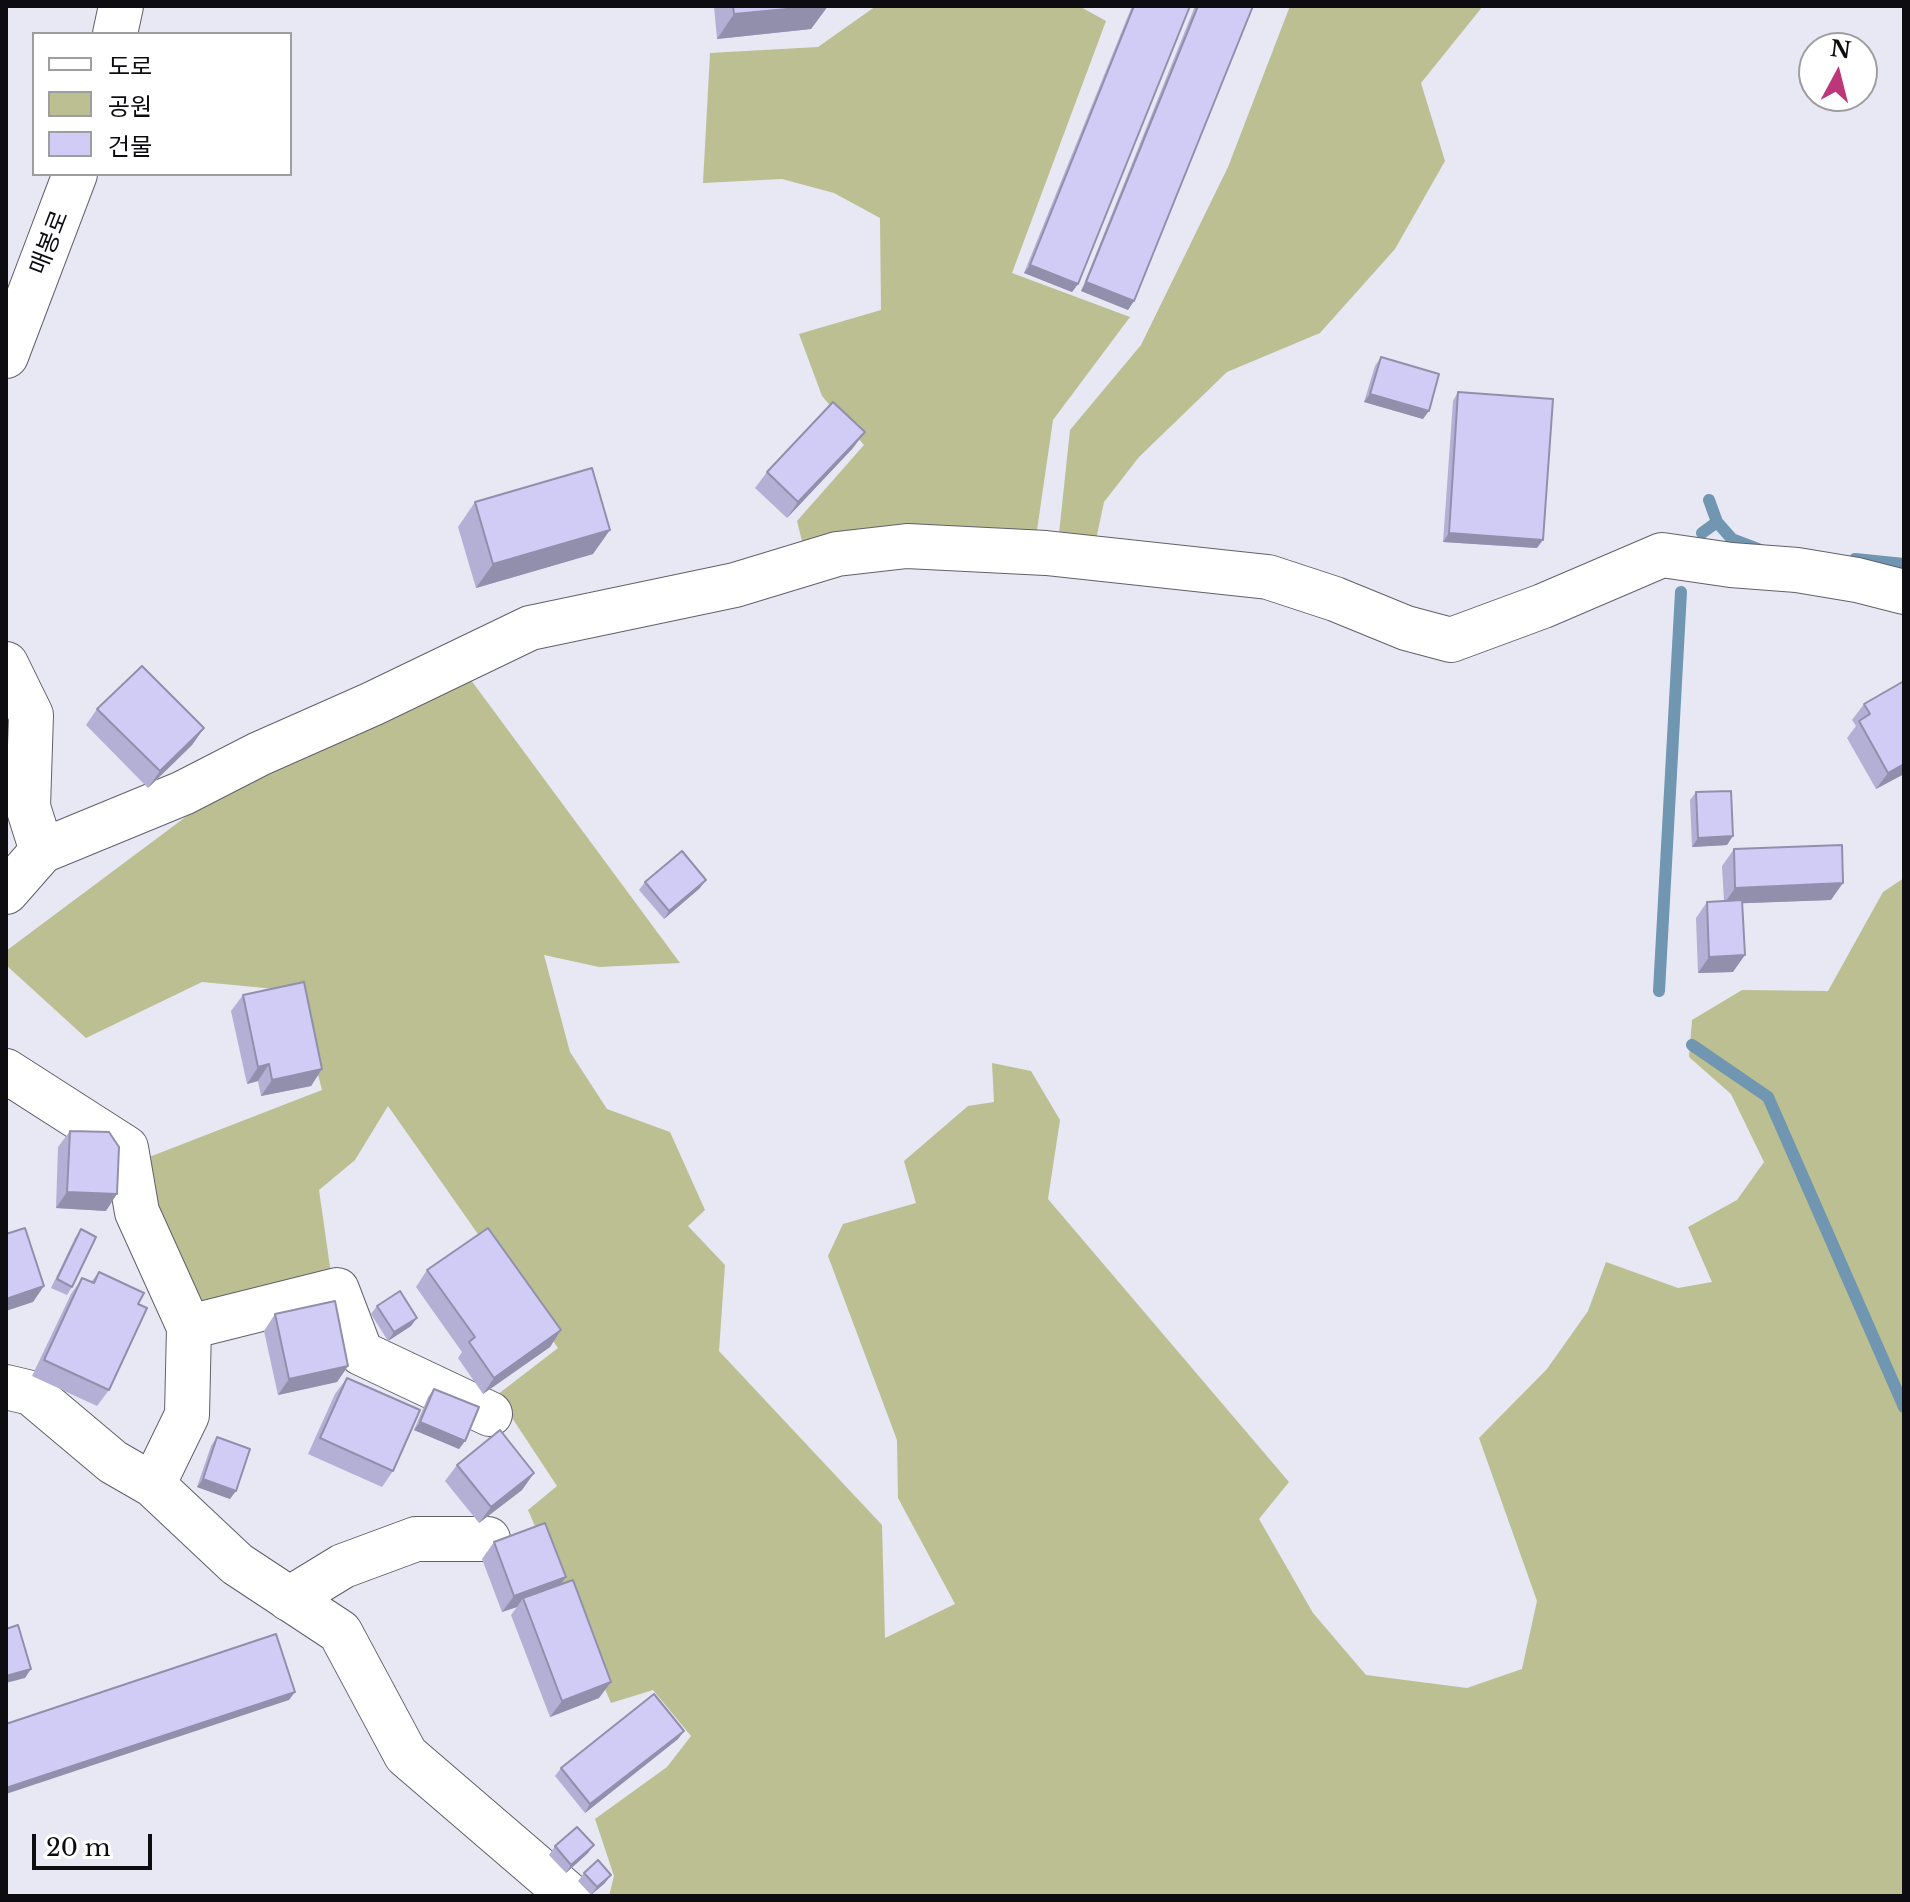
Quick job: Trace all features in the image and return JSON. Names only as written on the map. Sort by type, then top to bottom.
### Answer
[{"type":"street","points":[[115,32],[121,6]]},
{"type":"street","name":"매봉로","points":[[6,356],[74,176]]},
{"type":"street","points":[[6,892],[42,851],[183,793],[259,754],[530,628],[735,585],[837,554],[907,546],[1046,553],[1268,577],[1335,599],[1406,628],[1451,640],[1543,606],[1662,555],[1812,573],[1904,592]]},
{"type":"street","points":[[6,664],[31,715],[28,807],[42,851]]},
{"type":"street","points":[[6,1071],[126,1148],[137,1212],[189,1327],[187,1415],[153,1485]]},
{"type":"street","points":[[189,1327],[337,1290],[361,1353],[490,1414]]},
{"type":"street","points":[[6,1387],[31,1393],[113,1462],[153,1485],[237,1564],[340,1632],[406,1755],[570,1896]]},
{"type":"street","points":[[289,1599],[343,1566],[416,1539],[488,1539]]},
{"type":"green space","points":[[876,6],[1079,6],[1106,21],[1012,273],[1130,317],[1053,420],[1036,537],[803,545],[797,521],[864,445],[822,396],[799,334],[881,310],[880,218],[834,193],[782,179],[703,183],[710,53],[818,47]]},
{"type":"green space","points":[[1290,6],[1483,6],[1421,83],[1445,161],[1395,249],[1320,333],[1227,372],[1139,457],[1104,502],[1094,549],[1058,543],[1070,430],[1141,345],[1228,167]]},
{"type":"green space","points":[[468,676],[680,963],[599,967],[544,955],[570,1052],[607,1109],[670,1132],[705,1210],[688,1226],[725,1265],[719,1351],[882,1525],[885,1638],[955,1604],[898,1498],[897,1440],[828,1256],[843,1224],[916,1203],[904,1161],[968,1106],[994,1102],[992,1063],[1031,1071],[1060,1120],[1048,1199],[1289,1482],[1259,1519],[1313,1613],[1366,1675],[1467,1688],[1522,1669],[1537,1601],[1479,1438],[1547,1369],[1588,1311],[1606,1262],[1678,1288],[1712,1282],[1688,1227],[1737,1200],[1764,1162],[1731,1094],[1689,1057],[1692,1020],[1742,990],[1828,991],[1883,892],[1904,878],[1904,1896],[609,1896],[614,1876],[595,1819],[667,1767],[691,1736],[653,1690],[611,1703],[528,1510],[557,1486],[497,1395],[558,1348],[388,1106],[355,1160],[319,1190],[331,1274],[209,1311],[161,1235],[144,1159],[322,1090],[296,991],[202,982],[86,1038],[6,965],[6,951],[211,798]]},
{"type":"building","points":[[733,6],[819,6],[734,14]]},
{"type":"building","points":[[1134,6],[1190,6],[1078,284],[1030,265]]},
{"type":"building","points":[[1198,6],[1253,6],[1134,301],[1086,282]]},
{"type":"building","points":[[1381,357],[1439,374],[1429,411],[1370,394]]},
{"type":"building","points":[[1458,392],[1553,399],[1543,540],[1449,533]]},
{"type":"building","points":[[833,402],[865,432],[798,502],[767,472]]},
{"type":"building","points":[[592,468],[610,530],[493,564],[475,502]]},
{"type":"building","points":[[142,666],[204,728],[160,771],[97,709]]},
{"type":"building","points":[[1904,681],[1904,764],[1888,773],[1859,721],[1870,714],[1864,704]]},
{"type":"building","points":[[1731,791],[1733,836],[1698,838],[1696,792]]},
{"type":"building","points":[[1842,845],[1843,883],[1735,888],[1734,849]]},
{"type":"building","points":[[682,851],[706,880],[669,911],[645,882]]},
{"type":"building","points":[[1742,900],[1745,955],[1709,957],[1707,902]]},
{"type":"building","points":[[304,982],[322,1069],[272,1080],[269,1064],[258,1067],[243,995]]},
{"type":"building","points":[[70,1131],[109,1132],[119,1147],[117,1194],[67,1192]]},
{"type":"building","points":[[25,1228],[44,1286],[6,1299],[6,1234]]},
{"type":"building","points":[[488,1228],[561,1330],[494,1378],[469,1342],[475,1337],[427,1270]]},
{"type":"building","points":[[81,1229],[96,1237],[72,1287],[57,1279]]},
{"type":"building","points":[[99,1272],[144,1293],[138,1304],[147,1308],[109,1390],[44,1360],[82,1278],[94,1283]]},
{"type":"building","points":[[400,1291],[417,1318],[394,1332],[377,1306]]},
{"type":"building","points":[[335,1301],[348,1366],[289,1379],[275,1314]]},
{"type":"building","points":[[347,1378],[420,1410],[393,1471],[320,1438]]},
{"type":"building","points":[[434,1389],[479,1407],[465,1441],[420,1422]]},
{"type":"building","points":[[500,1430],[534,1473],[491,1507],[457,1465]]},
{"type":"building","points":[[217,1437],[250,1449],[236,1491],[203,1479]]},
{"type":"building","points":[[545,1523],[566,1577],[514,1596],[494,1542]]},
{"type":"building","points":[[573,1580],[611,1682],[562,1701],[523,1598]]},
{"type":"building","points":[[18,1625],[31,1669],[6,1676],[6,1629]]},
{"type":"building","points":[[276,1634],[295,1692],[6,1788],[6,1724]]},
{"type":"building","points":[[654,1694],[684,1731],[590,1804],[561,1768]]},
{"type":"building","points":[[577,1827],[594,1845],[571,1865],[555,1846]]},
{"type":"building","points":[[598,1860],[611,1875],[597,1887],[584,1873]]},
{"type":"waterway","points":[[1709,500],[1717,522],[1732,539],[1761,550]]},
{"type":"waterway","points":[[1702,533],[1717,522]]},
{"type":"waterway","points":[[1855,559],[1904,564]]},
{"type":"waterway","points":[[1659,991],[1681,592]]},
{"type":"waterway","points":[[1692,1045],[1768,1097],[1904,1407]]}]
